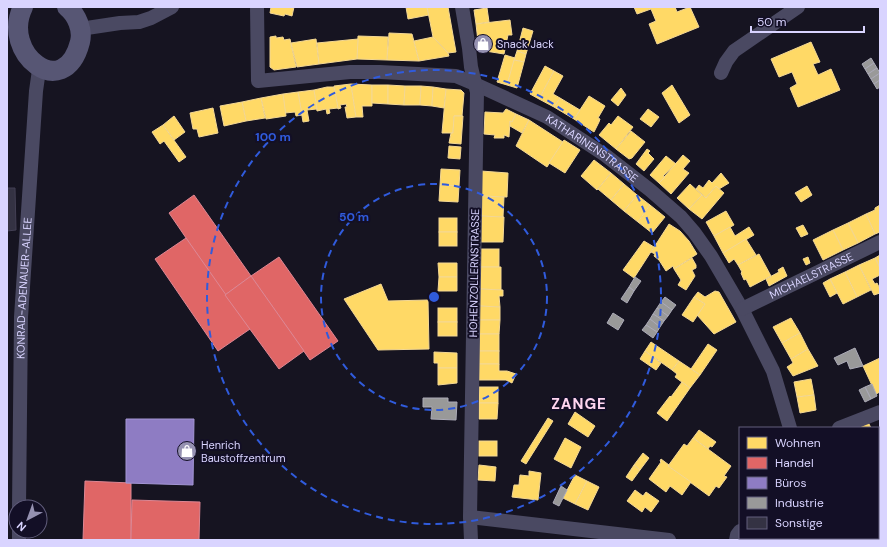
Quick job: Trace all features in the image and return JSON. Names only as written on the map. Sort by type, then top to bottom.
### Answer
[{"type":"main road","points":[[22,7],[16,13],[11,23],[8,34],[10,44],[17,57],[29,67],[50,71],[61,67],[70,60],[77,51],[80,40],[80,29],[76,18],[67,7]]},
{"type":"street","points":[[80,29],[120,23],[139,22],[151,18],[172,7]]},
{"type":"street","name":"KATHARINENSTRASSE","points":[[257,7],[258,81],[350,72],[456,76],[547,117],[605,155],[650,190],[694,232],[711,256],[742,309],[773,371],[790,427]]},
{"type":"street","name":"HOHENZOLLERNSTRASSE","points":[[462,7],[471,67],[477,92],[470,517],[471,540]]},
{"type":"street","points":[[721,73],[726,62],[734,51],[798,7]]},
{"type":"street","name":"KONRAD-ADENAUER-ALLEE","points":[[19,499],[21,317],[35,98],[39,70]]},
{"type":"street","name":"MICHAELSTRASSE","points":[[742,309],[880,242]]},
{"type":"street","points":[[842,427],[880,412]]},
{"type":"street","points":[[470,517],[669,540]]},
{"type":"building: Wohnen","points":[[271,7],[294,7],[292,16],[285,14],[284,16],[270,13]]},
{"type":"building: Wohnen","points":[[406,7],[427,7],[429,15],[408,19]]},
{"type":"building: Wohnen","points":[[427,7],[448,7],[456,52],[448,53],[433,37]]},
{"type":"building: Wohnen","points":[[634,7],[675,7],[677,12],[690,7],[699,27],[657,44],[649,24],[656,21],[651,9],[637,14]]},
{"type":"building: Wohnen","points":[[487,8],[489,22],[476,24],[474,10]]},
{"type":"building: Wohnen","points":[[510,20],[512,35],[508,35],[504,54],[479,50],[476,24]]},
{"type":"building: Wohnen","points":[[523,28],[533,31],[526,54],[517,51]]},
{"type":"building: Wohnen","points":[[389,33],[412,34],[419,61],[387,60]]},
{"type":"building: Wohnen","points":[[276,36],[276,38],[283,37],[284,40],[290,39],[296,67],[274,70],[270,67],[270,37]]},
{"type":"building: Wohnen","points":[[358,36],[388,37],[387,60],[357,59]]},
{"type":"building: Wohnen","points":[[433,37],[449,56],[419,61],[414,41]]},
{"type":"building: Wohnen","points":[[316,39],[319,64],[297,67],[291,43]]},
{"type":"building: Wohnen","points":[[358,39],[357,59],[319,64],[317,43]]},
{"type":"building: Wohnen","points":[[811,42],[820,62],[813,64],[818,75],[831,69],[840,90],[798,107],[790,88],[797,84],[792,72],[779,77],[771,59]]},
{"type":"building: Wohnen","points":[[517,51],[526,54],[524,62],[514,60]]},
{"type":"building: Wohnen","points":[[505,55],[515,58],[507,85],[497,82]]},
{"type":"building: Wohnen","points":[[514,60],[524,62],[517,88],[507,85]]},
{"type":"building: Wohnen","points":[[545,66],[554,71],[539,99],[530,94]]},
{"type":"building: Wohnen","points":[[554,71],[563,76],[553,94],[560,98],[554,107],[539,99]]},
{"type":"building: Wohnen","points":[[351,84],[356,117],[347,118],[345,107],[347,107],[346,104],[340,105],[341,108],[338,109],[334,86]]},
{"type":"building: Wohnen","points":[[351,84],[372,85],[372,106],[362,106],[363,117],[356,117]]},
{"type":"building: Wohnen","points":[[372,85],[388,85],[388,104],[372,103]]},
{"type":"building: Wohnen","points":[[388,85],[405,86],[404,105],[388,104]]},
{"type":"building: Wohnen","points":[[672,85],[690,115],[679,123],[662,93]]},
{"type":"building: Wohnen","points":[[405,86],[421,86],[420,105],[404,105]]},
{"type":"building: Wohnen","points":[[421,86],[433,87],[432,106],[420,105]]},
{"type":"building: Wohnen","points":[[334,87],[338,108],[329,109],[330,113],[327,114],[326,109],[317,111],[314,90]]},
{"type":"building: Wohnen","points":[[433,87],[446,89],[444,108],[432,106]]},
{"type":"building: Wohnen","points":[[621,88],[626,95],[618,106],[611,100]]},
{"type":"building: Wohnen","points":[[446,89],[461,90],[464,93],[462,116],[454,116],[453,133],[442,133]]},
{"type":"building: Wohnen","points":[[314,90],[317,109],[307,110],[309,121],[303,122],[298,92]]},
{"type":"building: Wohnen","points":[[298,92],[302,115],[296,116],[295,112],[285,113],[283,94]]},
{"type":"building: Wohnen","points":[[283,94],[286,116],[266,119],[261,98]]},
{"type":"building: Wohnen","points":[[589,96],[605,106],[598,118],[600,119],[594,132],[574,119]]},
{"type":"building: Wohnen","points":[[261,98],[265,118],[246,121],[242,102]]},
{"type":"building: Wohnen","points":[[560,98],[580,110],[574,119],[554,107]]},
{"type":"building: Wohnen","points":[[242,102],[246,121],[224,126],[220,106]]},
{"type":"building: Wohnen","points":[[213,108],[218,133],[199,137],[197,129],[193,129],[190,113]]},
{"type":"building: Wohnen","points":[[506,109],[516,114],[512,122],[510,121],[509,137],[504,135],[504,138],[494,138],[495,135],[484,134],[485,112],[503,113]]},
{"type":"building: Wohnen","points":[[648,109],[659,117],[651,127],[640,119]]},
{"type":"building: Wohnen","points":[[516,114],[529,120],[522,133],[510,126],[510,121],[512,122]]},
{"type":"building: Wohnen","points":[[174,116],[185,132],[174,140],[163,125]]},
{"type":"building: Wohnen","points":[[454,116],[463,116],[461,144],[449,143],[451,133],[453,133]]},
{"type":"building: Wohnen","points":[[618,116],[633,127],[616,149],[599,135],[609,123],[611,125]]},
{"type":"building: Wohnen","points":[[529,120],[563,142],[547,167],[516,146]]},
{"type":"building: Wohnen","points":[[163,125],[186,157],[179,162],[164,141],[160,144],[152,132]]},
{"type":"building: Wohnen","points":[[631,131],[645,142],[632,158],[629,159],[616,149]]},
{"type":"building: Wohnen","points":[[564,140],[580,150],[565,173],[549,163]]},
{"type":"building: Wohnen","points":[[449,146],[461,147],[460,159],[448,158]]},
{"type":"building: Wohnen","points":[[647,149],[650,151],[648,153],[654,159],[644,171],[636,164]]},
{"type":"building: Wohnen","points":[[683,155],[690,161],[683,169],[689,173],[671,194],[659,183]]},
{"type":"building: Wohnen","points":[[666,156],[676,164],[663,176],[665,177],[659,183],[650,175]]},
{"type":"building: Wohnen","points":[[594,160],[611,173],[597,190],[581,176]]},
{"type":"building: Wohnen","points":[[441,169],[460,170],[459,186],[440,185]]},
{"type":"building: Wohnen","points":[[481,171],[508,173],[507,197],[481,196]]},
{"type":"building: Wohnen","points":[[611,173],[624,184],[611,200],[598,189]]},
{"type":"building: Wohnen","points":[[721,173],[729,183],[719,189],[716,186],[706,198],[696,189],[699,185],[703,188],[709,180],[712,183]]},
{"type":"building: Wohnen","points":[[624,184],[637,195],[624,211],[611,200]]},
{"type":"building: Wohnen","points":[[690,184],[702,195],[689,209],[677,198]]},
{"type":"building: Wohnen","points":[[440,185],[459,186],[458,202],[439,201]]},
{"type":"building: Wohnen","points":[[716,186],[724,193],[702,219],[689,209],[702,195],[706,198]]},
{"type":"building: Wohnen","points":[[807,186],[812,195],[801,202],[795,193]]},
{"type":"building: Wohnen","points":[[637,195],[650,205],[638,222],[624,211]]},
{"type":"building: Wohnen","points":[[481,196],[504,197],[503,217],[480,216]]},
{"type":"building: Wohnen","points":[[650,205],[665,217],[652,233],[638,222]]},
{"type":"building: Wohnen","points":[[880,205],[880,232],[875,234],[866,214],[875,210],[875,208]]},
{"type":"building: Wohnen","points":[[726,211],[734,225],[714,236],[706,222]]},
{"type":"building: Wohnen","points":[[866,214],[875,234],[858,243],[848,223]]},
{"type":"building: Wohnen","points":[[480,216],[504,217],[503,242],[480,242]]},
{"type":"building: Wohnen","points":[[439,218],[457,218],[457,232],[439,232]]},
{"type":"building: Wohnen","points":[[848,223],[858,243],[843,250],[833,230]]},
{"type":"building: Wohnen","points":[[669,224],[680,231],[689,241],[697,254],[674,269],[673,266],[666,271],[659,260],[654,256],[655,254],[651,252]]},
{"type":"building: Wohnen","points":[[803,225],[808,234],[801,237],[796,228]]},
{"type":"building: Wohnen","points":[[730,227],[735,236],[749,227],[754,235],[723,253],[714,236]]},
{"type":"building: Wohnen","points":[[833,230],[843,250],[823,260],[813,240]]},
{"type":"building: Wohnen","points":[[439,232],[457,232],[457,246],[439,246]]},
{"type":"building: Wohnen","points":[[746,239],[756,255],[738,265],[734,259],[729,263],[723,253]]},
{"type":"building: Wohnen","points":[[644,241],[654,247],[634,278],[623,270]]},
{"type":"building: Wohnen","points":[[480,249],[499,249],[499,267],[480,267]]},
{"type":"building: Wohnen","points":[[759,254],[771,276],[750,287],[746,279],[744,280],[738,265]]},
{"type":"building: Wohnen","points":[[880,255],[880,268],[875,258]]},
{"type":"building: Wohnen","points":[[808,257],[810,263],[806,265],[803,259]]},
{"type":"building: Wohnen","points":[[692,258],[696,265],[696,268],[692,270],[695,276],[686,290],[678,285],[681,280],[674,269]]},
{"type":"building: Wohnen","points":[[875,258],[880,268],[880,275],[872,279],[875,284],[877,283],[880,293],[874,295],[859,265]]},
{"type":"building: Wohnen","points":[[438,263],[457,263],[457,277],[439,277]]},
{"type":"building: Wohnen","points":[[859,265],[871,290],[857,297],[845,272]]},
{"type":"building: Wohnen","points":[[480,267],[501,267],[501,290],[480,289]]},
{"type":"building: Wohnen","points":[[783,267],[787,276],[769,286],[766,279],[779,272],[778,270]]},
{"type":"building: Wohnen","points":[[845,272],[857,297],[843,304],[830,279]]},
{"type":"building: Wohnen","points":[[439,277],[457,277],[457,291],[438,291]]},
{"type":"building: Wohnen","points":[[830,279],[837,293],[830,297],[823,283]]},
{"type":"building: Wohnen","points":[[381,284],[388,301],[428,300],[429,349],[378,350],[344,299]]},
{"type":"building: Wohnen","points":[[480,289],[503,290],[503,296],[499,296],[500,307],[479,306]]},
{"type":"building: Wohnen","points":[[715,291],[719,292],[736,322],[714,334],[697,315],[705,304],[694,297],[698,292],[705,297]]},
{"type":"building: Wohnen","points":[[694,297],[705,304],[693,322],[682,315]]},
{"type":"building: Wohnen","points":[[479,306],[500,307],[500,320],[479,320]]},
{"type":"building: Wohnen","points":[[438,308],[457,308],[457,322],[438,322]]},
{"type":"building: Wohnen","points":[[791,318],[800,333],[782,343],[773,327]]},
{"type":"building: Wohnen","points":[[479,320],[500,320],[499,334],[479,334]]},
{"type":"building: Wohnen","points":[[438,322],[457,322],[457,336],[438,336]]},
{"type":"building: Wohnen","points":[[800,333],[808,349],[791,359],[782,343]]},
{"type":"building: Wohnen","points":[[479,334],[499,334],[499,351],[479,351]]},
{"type":"building: Wohnen","points":[[651,342],[679,361],[672,370],[645,351]]},
{"type":"building: Wohnen","points":[[708,344],[717,350],[700,375],[691,369]]},
{"type":"building: Wohnen","points":[[808,349],[818,366],[793,376],[787,367],[793,363],[791,359]]},
{"type":"building: Wohnen","points":[[479,351],[499,351],[499,364],[479,364]]},
{"type":"building: Wohnen","points":[[645,351],[661,363],[656,370],[640,359]]},
{"type":"building: Wohnen","points":[[434,352],[457,353],[457,368],[438,368],[438,363],[434,363]]},
{"type":"building: Wohnen","points":[[880,358],[880,392],[876,394],[863,366]]},
{"type":"building: Wohnen","points":[[679,361],[700,375],[690,388],[675,377],[677,374],[672,370]]},
{"type":"building: Wohnen","points":[[479,364],[499,364],[499,371],[507,371],[516,374],[512,383],[506,380],[479,380]]},
{"type":"building: Wohnen","points":[[438,368],[457,368],[457,383],[438,385]]},
{"type":"building: Wohnen","points":[[811,379],[814,395],[797,397],[794,382]]},
{"type":"building: Wohnen","points":[[682,382],[690,388],[667,421],[657,413]]},
{"type":"building: Wohnen","points":[[479,387],[498,387],[498,403],[479,403]]},
{"type":"building: Wohnen","points":[[814,395],[816,410],[800,413],[797,397]]},
{"type":"building: Wohnen","points":[[479,403],[498,403],[497,419],[479,419]]},
{"type":"building: Wohnen","points":[[575,412],[595,426],[588,437],[568,424]]},
{"type":"building: Wohnen","points":[[548,418],[553,421],[526,464],[521,461]]},
{"type":"building: Wohnen","points":[[868,422],[870,427],[856,427]]},
{"type":"building: Wohnen","points":[[699,430],[716,442],[712,447],[710,446],[708,449],[693,438]]},
{"type":"building: Wohnen","points":[[565,438],[581,447],[571,468],[554,459]]},
{"type":"building: Wohnen","points":[[693,438],[731,466],[724,476],[727,477],[719,488],[716,486],[709,496],[668,466],[684,444],[687,446]]},
{"type":"building: Wohnen","points":[[479,441],[497,441],[497,456],[479,456]]},
{"type":"building: Wohnen","points":[[643,453],[649,458],[640,470],[634,465]]},
{"type":"building: Wohnen","points":[[661,459],[669,465],[668,466],[691,482],[682,495],[670,486],[666,492],[649,479],[661,462]]},
{"type":"building: Wohnen","points":[[479,465],[496,467],[495,481],[478,480]]},
{"type":"building: Wohnen","points":[[634,465],[640,470],[632,481],[626,477]]},
{"type":"building: Wohnen","points":[[529,471],[541,473],[538,500],[512,497],[514,485],[519,485],[520,475],[529,476]]},
{"type":"building: Wohnen","points":[[575,475],[587,481],[575,504],[563,498]]},
{"type":"building: Wohnen","points":[[587,481],[599,487],[588,510],[575,504]]},
{"type":"building: Wohnen","points":[[635,490],[643,496],[646,492],[659,501],[651,512],[645,507],[642,512],[627,501]]},
{"type":"building: Handel","points":[[194,195],[251,276],[225,295],[169,213]]},
{"type":"building: Handel","points":[[186,238],[250,329],[218,351],[155,259]]},
{"type":"building: Handel","points":[[279,257],[338,341],[310,360],[251,276]]},
{"type":"building: Handel","points":[[251,276],[304,351],[279,369],[225,295]]},
{"type":"building: Handel","points":[[85,481],[131,483],[131,540],[83,540]]},
{"type":"building: Handel","points":[[132,500],[200,502],[199,540],[131,540]]},
{"type":"building: Büros","points":[[126,419],[194,419],[193,485],[126,483]]},
{"type":"building: Industrie","points":[[871,58],[874,63],[865,69],[862,64]]},
{"type":"building: Industrie","points":[[874,63],[877,68],[868,74],[865,69]]},
{"type":"building: Industrie","points":[[877,68],[880,73],[871,79],[868,74]]},
{"type":"building: Industrie","points":[[880,73],[880,80],[874,84],[871,79]]},
{"type":"building: Industrie","points":[[880,80],[880,87],[877,89],[874,84]]},
{"type":"building: Industrie","points":[[635,277],[641,281],[634,291],[629,287]]},
{"type":"building: Industrie","points":[[629,287],[634,291],[627,303],[621,299]]},
{"type":"building: Industrie","points":[[665,297],[676,305],[672,310],[661,302]]},
{"type":"building: Industrie","points":[[661,302],[672,310],[668,316],[657,308]]},
{"type":"building: Industrie","points":[[657,308],[668,316],[664,321],[653,314]]},
{"type":"building: Industrie","points":[[613,313],[624,320],[618,330],[607,323]]},
{"type":"building: Industrie","points":[[653,314],[664,321],[660,327],[650,319]]},
{"type":"building: Industrie","points":[[650,319],[660,327],[657,332],[646,325]]},
{"type":"building: Industrie","points":[[646,325],[657,332],[653,338],[642,330]]},
{"type":"building: Industrie","points":[[855,348],[863,366],[850,369],[847,361],[838,365],[834,358]]},
{"type":"building: Industrie","points":[[872,384],[877,396],[871,399],[865,387]]},
{"type":"building: Industrie","points":[[865,387],[871,399],[865,402],[859,390]]},
{"type":"building: Industrie","points":[[423,398],[448,398],[448,402],[457,402],[456,420],[431,419],[432,407],[423,407]]},
{"type":"building: Industrie","points":[[561,486],[567,490],[559,506],[553,503]]},
{"type":"building: Sonstige","points":[[7,188],[15,188],[16,230],[7,231]]},
{"type":"place","name":"Snack Jack","points":[[483,44]]},
{"type":"place","name":"Henrich Baustoffzentrum","points":[[187,451]]},
{"type":"district","name":"ZANGE","points":[[579,404]]}]
